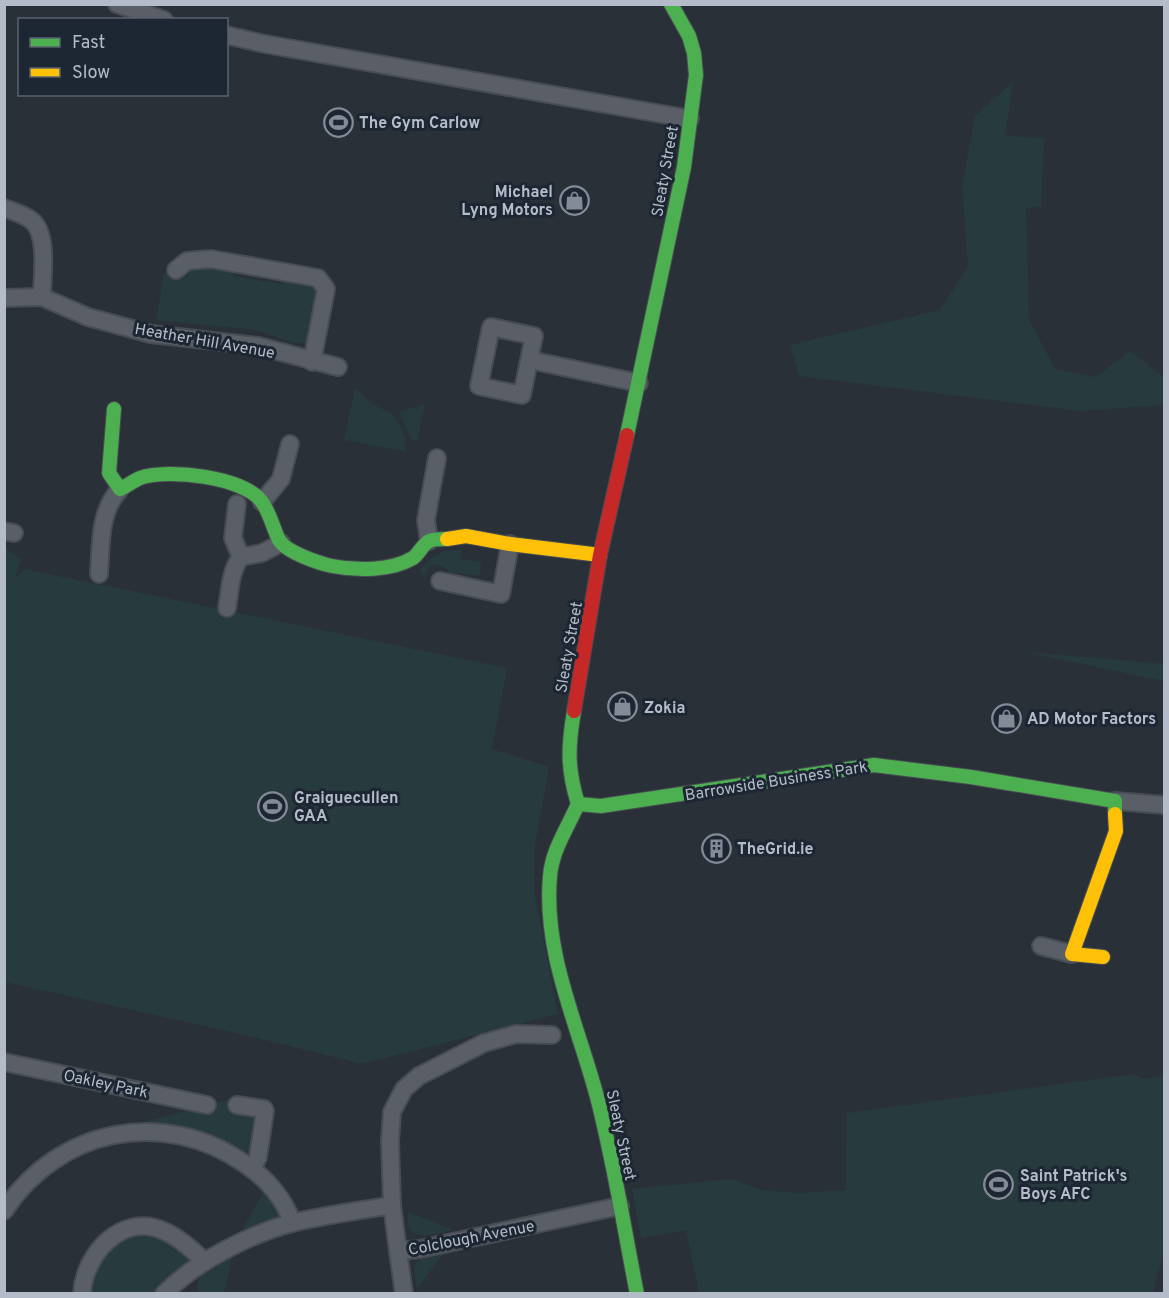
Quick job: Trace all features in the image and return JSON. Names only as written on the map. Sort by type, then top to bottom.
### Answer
[{"type":"street","points":[[117,4],[158,18]]},
{"type":"street","name":"Sleaty Street","points":[[637,1293],[598,1100],[566,997],[554,946],[549,896],[550,874],[554,858],[578,804],[570,778],[569,739],[600,555],[684,167],[696,75],[694,53],[689,36],[671,4]]},
{"type":"street","points":[[228,35],[287,48],[690,119]]},
{"type":"street","points":[[4,208],[33,221],[39,230],[43,242],[42,297]]},
{"type":"street","points":[[176,270],[187,261],[211,260],[318,278],[326,289],[312,362]]},
{"type":"street","name":"Heather Hill Avenue","points":[[4,298],[42,297],[88,317],[151,334],[258,346],[338,367]]},
{"type":"street","points":[[491,327],[534,336],[530,360],[522,395],[479,386],[491,327]]},
{"type":"street","points":[[530,360],[639,383]]},
{"type":"street","points":[[114,409],[109,473],[120,489]]},
{"type":"street","points":[[262,502],[281,479],[290,444]]},
{"type":"street","points":[[429,541],[426,520],[437,458]]},
{"type":"street","points":[[99,574],[104,518],[112,498],[120,489],[141,478],[165,474],[195,475],[222,481],[252,492],[262,502],[281,543],[308,559],[332,566],[356,569],[394,566],[414,557],[429,541],[466,536],[600,555]]},
{"type":"street","points":[[237,504],[232,538],[241,557]]},
{"type":"street","points":[[227,608],[232,574],[241,557],[262,553],[281,543]]},
{"type":"street","points":[[440,581],[501,594],[510,544]]},
{"type":"street","name":"Barrowside Business Park","points":[[578,804],[601,807],[874,765],[971,777],[1115,801],[1164,805]]},
{"type":"street","points":[[1072,954],[1116,831],[1115,801]]},
{"type":"street","points":[[1041,946],[1072,954],[1103,957]]},
{"type":"street","name":"Colclough Avenue","points":[[552,1035],[516,1034],[484,1043],[419,1076],[404,1089],[392,1112],[390,1141],[392,1205],[398,1251],[420,1249],[620,1206]]},
{"type":"street","name":"Oakley Park","points":[[4,1062],[207,1105]]},
{"type":"street","points":[[237,1105],[265,1111],[258,1157],[252,1169]]},
{"type":"street","points":[[4,1211],[17,1191],[53,1160],[95,1139],[142,1131],[168,1132],[211,1144],[252,1169],[272,1188],[287,1208],[292,1224]]},
{"type":"street","points":[[172,1291],[205,1262],[253,1237],[292,1224],[392,1205]]},
{"type":"street","points":[[82,1293],[83,1280],[90,1260],[100,1246],[124,1230],[135,1228],[162,1230],[193,1250],[205,1262]]},
{"type":"street","points":[[398,1251],[404,1293]]},
{"type":"green space","points":[[1013,82],[1005,135],[1044,139],[1041,206],[1026,209],[1029,319],[1055,369],[1096,377],[1130,351],[1164,377],[1164,405],[1080,411],[799,376],[790,345],[940,310],[968,266],[962,186],[975,116]]},
{"type":"green space","points":[[191,264],[233,268],[233,276],[282,284],[283,276],[318,285],[309,345],[256,330],[156,320],[164,273],[188,277]]},
{"type":"green space","points":[[355,388],[373,404],[392,414],[405,438],[405,451],[344,440]]},
{"type":"green space","points":[[425,404],[417,441],[411,440],[399,412]]},
{"type":"green space","name":"Graiguecullen GAA","points":[[5,548],[21,559],[15,579],[24,569],[507,668],[492,749],[549,767],[535,845],[534,891],[558,1014],[362,1064],[245,1035],[5,982]]},
{"type":"green space","points":[[461,550],[461,559],[481,562],[480,576],[458,573],[456,583],[447,569],[436,564],[427,570],[425,582],[420,569],[431,559],[447,551]]},
{"type":"green space","points":[[1026,652],[1164,664],[1164,681],[1149,678]]},
{"type":"green space","name":"Saint Patrick's Boys AFC","points":[[1135,1074],[1143,1079],[1164,1076],[1164,1249],[1153,1293],[699,1293],[686,1230],[641,1238],[632,1189],[731,1179],[762,1190],[798,1193],[846,1190],[847,1113]]},
{"type":"green space","points":[[234,1098],[233,1115],[256,1118],[254,1151],[250,1155],[242,1155],[147,1124],[133,1125]]},
{"type":"green space","points":[[265,1189],[280,1208],[281,1216],[273,1222],[240,1234]]},
{"type":"green space","points":[[408,1212],[454,1230],[422,1236],[416,1234],[409,1227]]},
{"type":"green space","points":[[143,1233],[164,1236],[194,1260],[156,1293],[87,1294],[89,1276],[117,1240]]},
{"type":"green space","points":[[444,1253],[417,1289],[414,1268],[417,1261]]},
{"type":"green space","points":[[232,1258],[224,1293],[198,1291],[197,1282],[200,1277]]},
{"type":"traffic: fast","points":[[627,435],[684,167],[696,75],[694,53],[689,36],[671,4]]},
{"type":"traffic: fast","points":[[114,409],[109,473],[120,489],[140,478],[168,474],[205,477],[240,486],[253,493],[262,502],[279,540],[288,549],[311,560],[342,568],[374,569],[395,565],[413,558],[429,541],[447,539]]},
{"type":"traffic: fast","points":[[574,711],[570,758],[578,804],[551,866],[549,905],[552,933],[564,988],[603,1121],[637,1294]]},
{"type":"traffic: fast","points":[[578,804],[601,806],[874,765],[971,777],[1115,801],[1115,814]]},
{"type":"traffic: slow","points":[[447,539],[466,536],[600,555]]},
{"type":"traffic: slow","points":[[1103,957],[1072,954],[1116,831],[1115,814]]},
{"type":"traffic: jam","points":[[574,711],[600,555],[627,435]]},
{"type":"place","name":"The Gym Carlow","points":[[338,122]]},
{"type":"place","name":"Michael Lyng Motors","points":[[574,200]]},
{"type":"place","name":"Zokia","points":[[623,707]]},
{"type":"place","name":"AD Motor Factors","points":[[1006,718]]},
{"type":"place","name":"Graiguecullen GAA","points":[[273,806]]},
{"type":"place","name":"TheGrid.ie","points":[[716,848]]},
{"type":"place","name":"Saint Patrick's Boys AFC","points":[[999,1184]]}]
